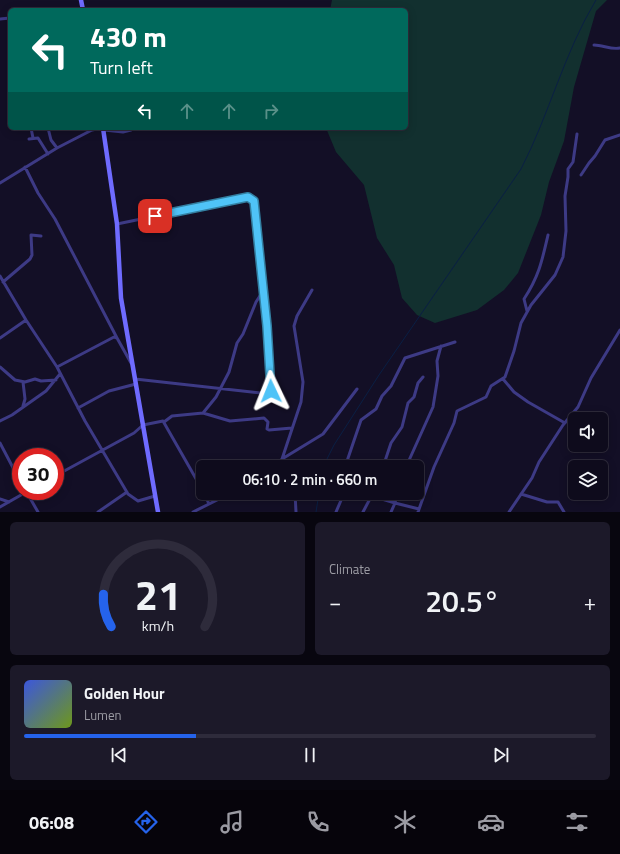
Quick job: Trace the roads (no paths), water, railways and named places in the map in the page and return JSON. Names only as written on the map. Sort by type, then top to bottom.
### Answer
[{"type":"street","points":[[594,45],[603,44],[615,49],[620,48]]},
{"type":"street","points":[[31,130],[33,138]]},
{"type":"street","points":[[48,130],[51,140],[57,148]]},
{"type":"street","points":[[0,183],[57,148],[92,130]]},
{"type":"street","points":[[103,130],[117,224],[121,298],[158,512]]},
{"type":"street","points":[[110,130],[123,132],[131,130]]},
{"type":"street","points":[[387,500],[418,510],[434,467],[454,423],[457,411],[486,398],[490,386],[503,379],[513,356],[521,323],[527,311],[555,275],[563,256],[566,231],[565,196],[568,169],[573,162],[577,134]]},
{"type":"street","points":[[581,175],[605,140],[620,135]]},
{"type":"street","points":[[29,139],[38,138],[48,154]]},
{"type":"street","points":[[25,167],[38,193],[55,219],[132,366]]},
{"type":"street","points":[[78,408],[109,391],[135,381],[270,394],[272,387],[264,291],[255,208],[252,198],[238,199],[117,224]]},
{"type":"street","points":[[3,282],[30,259],[32,255],[31,235],[41,236]]},
{"type":"street","points":[[527,311],[524,298],[535,282],[545,253],[548,235]]},
{"type":"street","points":[[0,276],[26,320],[57,367],[78,408],[127,492],[138,501],[155,496]]},
{"type":"street","points":[[282,459],[303,392],[294,326],[297,316],[312,290]]},
{"type":"street","points":[[203,413],[220,389],[231,368],[237,343],[243,334],[256,302],[264,291]]},
{"type":"street","points":[[0,338],[26,320]]},
{"type":"street","points":[[509,512],[532,478],[539,462],[565,423],[578,407],[591,378],[620,330]]},
{"type":"street","points":[[57,367],[114,337],[117,338]]},
{"type":"street","points":[[348,460],[362,420],[376,409],[382,396],[391,386],[405,358],[455,342]]},
{"type":"street","points":[[409,460],[433,407],[438,376],[437,361],[441,346]]},
{"type":"street","points":[[0,367],[13,380],[24,382],[35,379],[41,381],[56,380]]},
{"type":"street","points":[[0,421],[12,415],[50,388],[60,374]]},
{"type":"street","points":[[385,460],[391,443],[402,427],[408,403],[414,397],[418,383],[423,377]]},
{"type":"street","points":[[503,379],[514,392],[528,402],[565,423]]},
{"type":"street","points":[[23,406],[25,399],[24,382]]},
{"type":"street","points":[[282,459],[323,434],[357,389]]},
{"type":"street","points":[[64,471],[134,433],[143,426],[164,422],[172,416],[203,413],[230,421],[264,418],[268,422],[267,428],[269,430],[292,428]]},
{"type":"street","points":[[164,422],[196,478]]},
{"type":"street","points":[[0,443],[12,465]]},
{"type":"street","points":[[0,454],[5,452]]},
{"type":"street","points":[[98,512],[127,492]]},
{"type":"street","points":[[522,494],[547,502],[558,502],[564,512]]},
{"type":"street","points":[[0,499],[10,502]]},
{"type":"street","points":[[0,507],[13,500]]},
{"type":"street","points":[[32,500],[38,512]]},
{"type":"street","points":[[207,500],[208,504]]},
{"type":"street","points":[[200,512],[208,504],[216,500]]},
{"type":"street","points":[[295,500],[296,512]]},
{"type":"street","points":[[336,512],[340,500]]},
{"type":"street","points":[[363,512],[370,500]]},
{"type":"street","points":[[391,512],[396,500]]},
{"type":"street","points":[[193,512],[203,508]]},
{"type":"waterway","points":[[326,460],[334,445],[379,375],[521,169],[575,41],[596,0]]},
{"type":"waterway","points":[[316,512],[318,500]]}]
